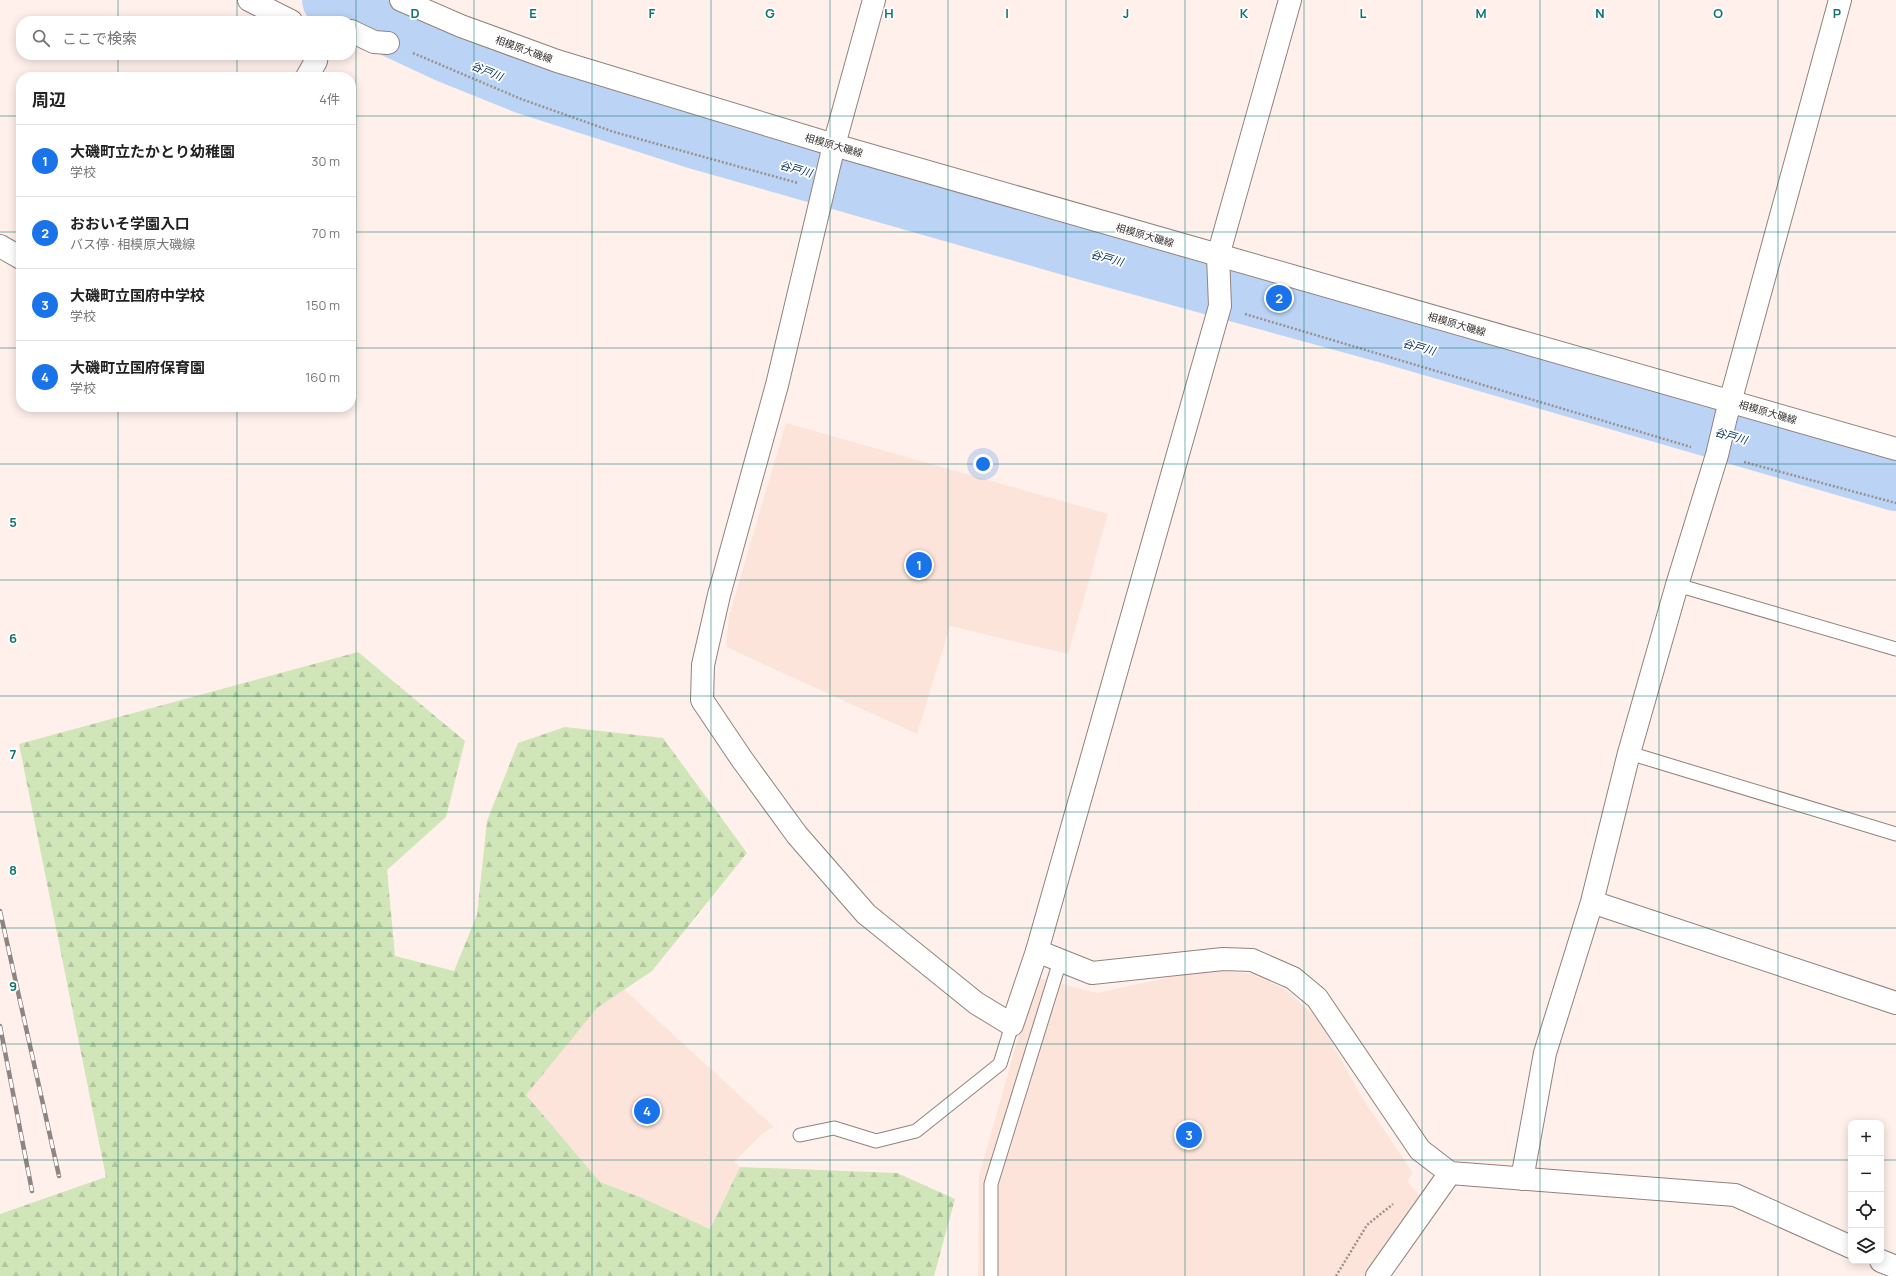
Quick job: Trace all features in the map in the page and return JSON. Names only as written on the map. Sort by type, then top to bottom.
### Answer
[{"type":"street","points":[[249,0],[281,16]]},
{"type":"street","name":"相模原大磯線","points":[[401,0],[461,26],[556,61],[832,154],[1728,409],[1896,449]]},
{"type":"street","points":[[874,0],[832,154],[777,385],[714,616],[703,665],[702,700],[796,835],[866,914],[976,1002],[1012,1025],[1037,951],[1220,306],[1219,264],[1290,0]]},
{"type":"street","points":[[1522,1179],[1545,1053],[1592,902],[1629,753],[1677,585],[1719,448],[1728,409],[1840,0]]},
{"type":"street","points":[[356,33],[374,42],[388,43]]},
{"type":"street","points":[[310,72],[316,60]]},
{"type":"street","points":[[0,246],[16,255]]},
{"type":"street","points":[[1592,902],[1896,1003]]},
{"type":"street","points":[[1037,951],[1092,973],[1223,958],[1252,960],[1293,978],[1317,998],[1420,1150],[1450,1173],[1735,1195],[1848,1246]]},
{"type":"street","points":[[1377,1276],[1450,1173]]},
{"type":"street","points":[[1884,1261],[1896,1267]]},
{"type":"lane","points":[[1677,585],[1896,649]]},
{"type":"lane","points":[[1629,753],[1896,834]]},
{"type":"lane","points":[[991,1276],[991,1184],[1060,960]]},
{"type":"lane","points":[[800,1135],[834,1128],[876,1141],[916,1131],[1000,1064],[1012,1025]]},
{"type":"path","points":[[388,43],[521,99],[614,132],[824,187]]},
{"type":"path","points":[[1220,306],[1719,448],[1896,503]]},
{"type":"path","points":[[1336,1276],[1367,1225]]},
{"type":"shaded area","points":[[786,423],[1108,514],[1068,654],[950,626],[917,734],[726,647],[729,616]]},
{"type":"shaded area","points":[[1206,969],[1252,974],[1285,989],[1319,1020],[1361,1096],[1413,1173],[1407,1181],[1420,1196],[1366,1276],[978,1276],[979,1176],[1035,977],[1097,993]]},
{"type":"shaded area","points":[[616,982],[774,1127],[763,1133],[734,1162],[740,1167],[741,1193],[710,1229],[640,1197],[582,1175],[526,1095],[588,1014]]},
{"type":"green space","points":[[358,652],[465,741],[446,817],[387,870],[395,956],[454,971],[477,915],[487,821],[518,743],[565,727],[663,738],[747,853],[652,971],[597,1008],[526,1095],[600,1182],[640,1197],[710,1229],[740,1167],[897,1173],[955,1199],[934,1276],[0,1276],[0,1214],[106,1177],[19,744]]},
{"type":"waterway","name":"谷戸川","points":[[330,0],[448,55],[522,85],[696,141],[1081,251],[1393,337],[1896,483]]},
{"type":"railway","points":[[0,911],[59,1176]]},
{"type":"railway","points":[[0,1026],[32,1191]]},
{"type":"place","name":"おおいそ学園入口","points":[[1279,298]]},
{"type":"place","name":"大磯町立たかとり幼稚園","points":[[919,565]]},
{"type":"place","name":"大磯町立国府保育園","points":[[647,1111]]},
{"type":"place","name":"大磯町立国府中学校","points":[[1189,1135]]}]
